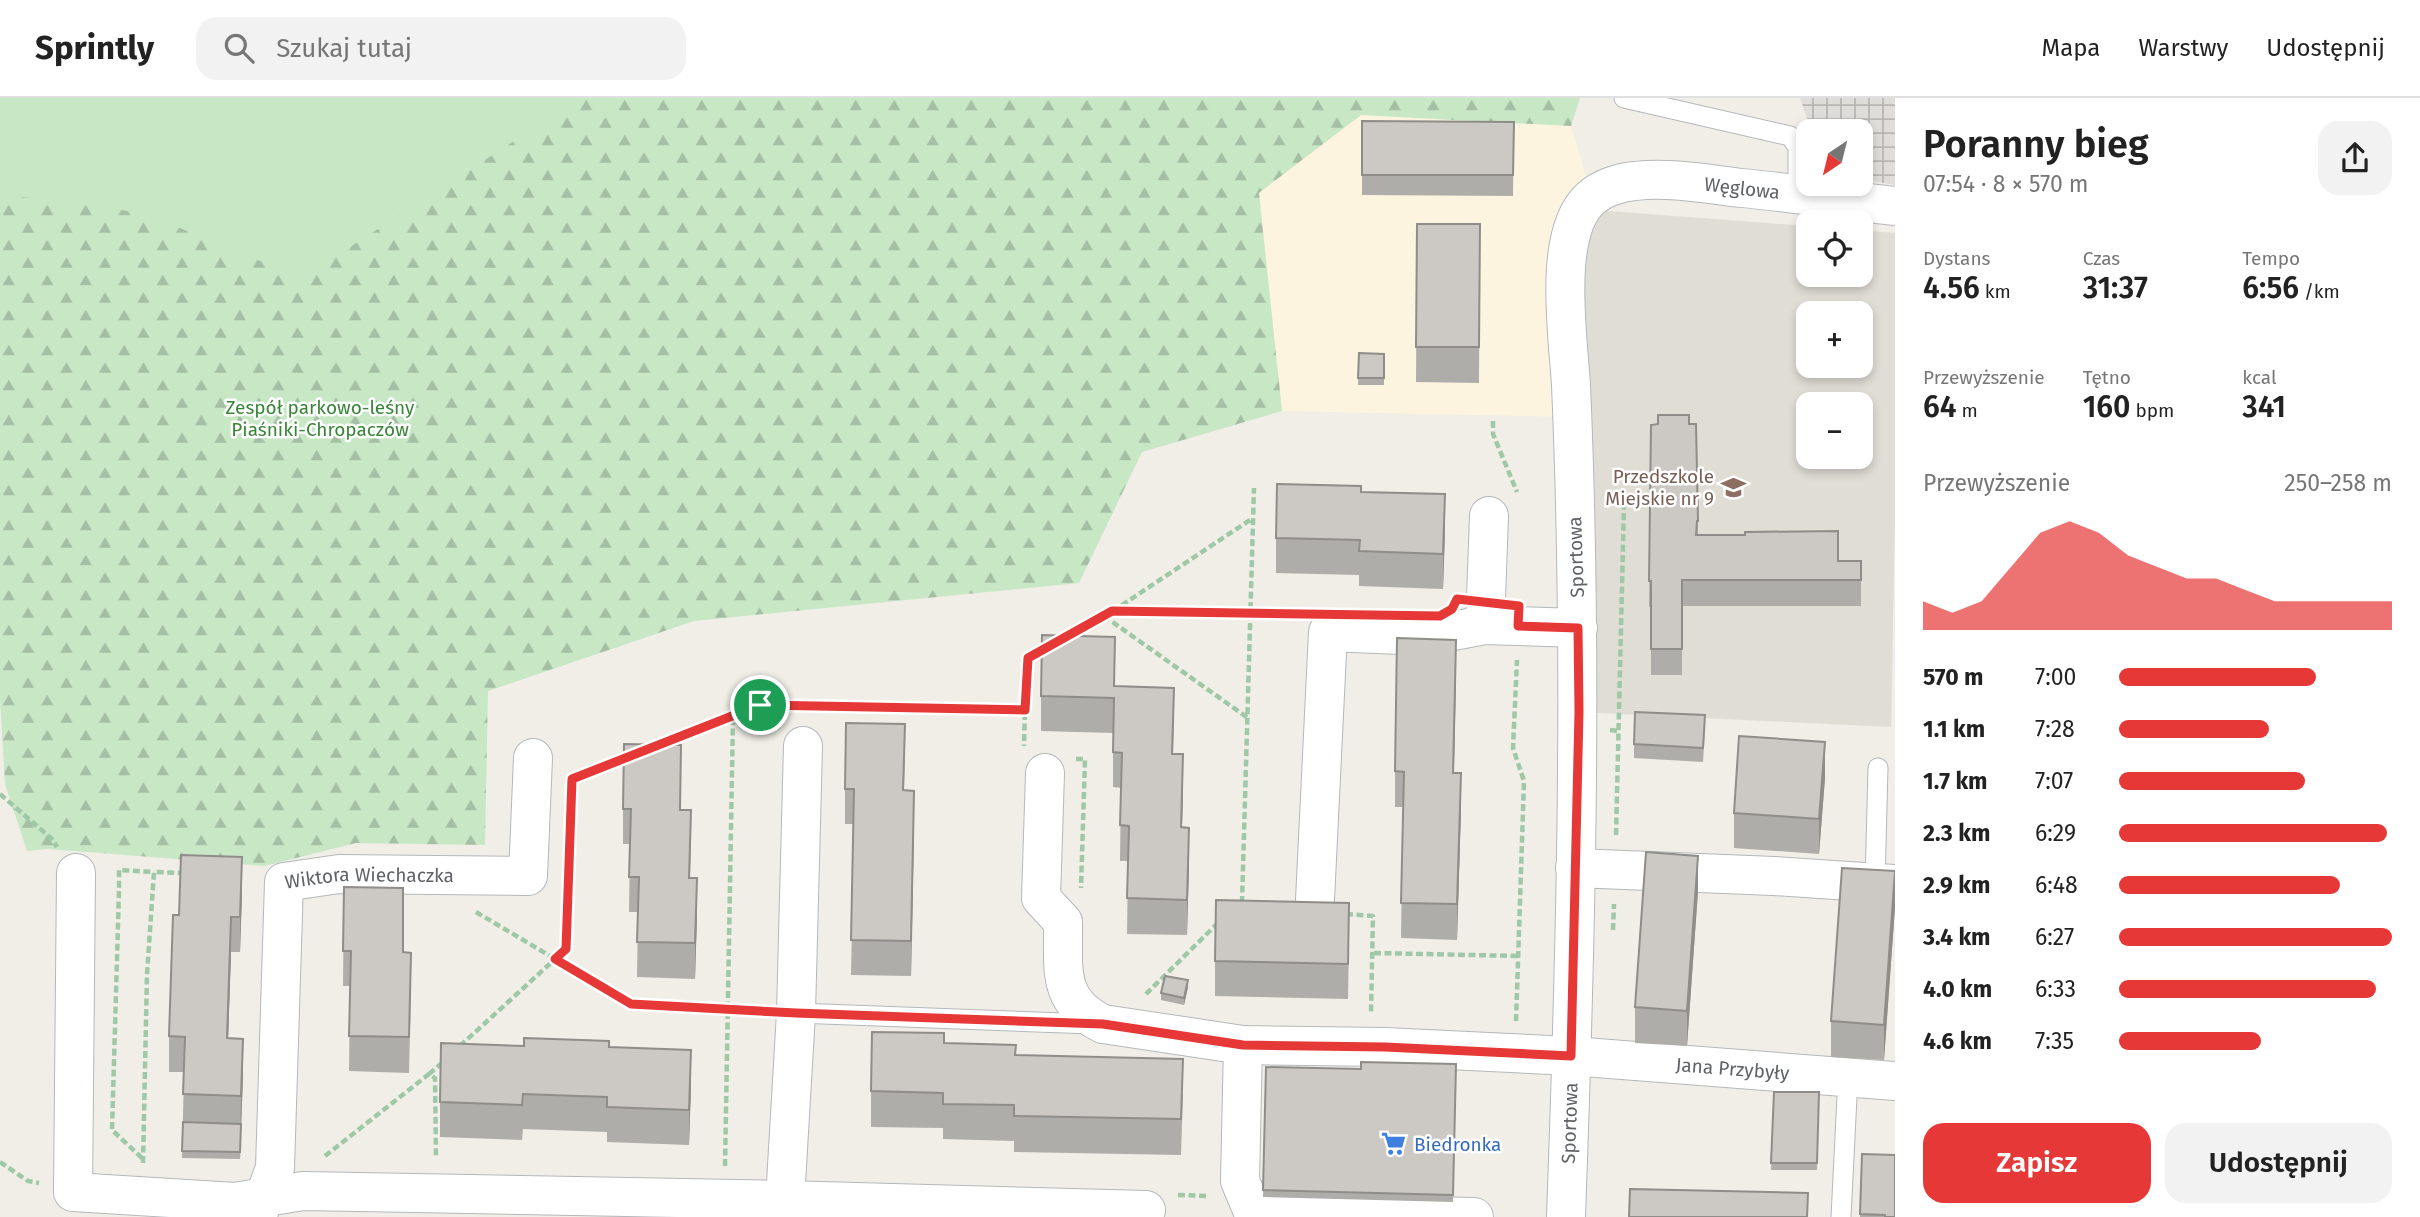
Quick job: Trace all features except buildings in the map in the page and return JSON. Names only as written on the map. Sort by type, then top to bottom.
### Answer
[{"type":"street","name":"Węglowa","points":[[1592,197],[1608,188],[1633,181],[1686,181],[1796,194]]},
{"type":"street","name":"Węglowa","points":[[1814,196],[1895,206]]},
{"type":"street","name":"Sportowa","points":[[1566,1217],[1579,712],[1566,257],[1570,230],[1578,214],[1592,197]]},
{"type":"street","points":[[1501,626],[1504,506]]},
{"type":"street","points":[[1337,907],[1328,632],[1426,636],[1501,626],[1578,628]]},
{"type":"street","points":[[785,1200],[796,1013],[803,746]]},
{"type":"street","name":"Wiktora Wiechaczka","points":[[260,1207],[275,1168],[284,882],[339,874],[528,876],[533,758]]},
{"type":"street","points":[[1047,763],[1041,898],[1063,922],[1064,984],[1071,998],[1092,1019],[1103,1024]]},
{"type":"street","points":[[1575,868],[1885,883]]},
{"type":"street","points":[[76,873],[74,1192],[235,1202],[260,1207],[303,1191],[1146,1210]]},
{"type":"street","name":"Jana Przybyły","points":[[1103,1024],[1243,1045],[1385,1047],[1571,1056],[1895,1081]]},
{"type":"street","points":[[1243,1045],[1240,1181],[1253,1212],[1474,1217]]},
{"type":"lane","points":[[1624,98],[1790,136],[1796,144]]},
{"type":"lane","points":[[1878,768],[1885,883]]},
{"type":"lane","points":[[796,1013],[1103,1024]]},
{"type":"lane","points":[[1841,1217],[1848,1077]]},
{"type":"path","points":[[1493,421],[1504,506]]},
{"type":"path","points":[[1242,910],[1254,488]]},
{"type":"path","points":[[1608,730],[1620,728],[1624,504]]},
{"type":"path","points":[[1060,640],[1112,611],[1253,518]]},
{"type":"path","points":[[1112,611],[1305,614]]},
{"type":"path","points":[[1104,616],[1248,718]]},
{"type":"path","points":[[1501,626],[1513,748],[1524,781],[1515,1053]]},
{"type":"path","points":[[1049,646],[1028,658],[1025,710],[1047,763],[1086,759],[1081,892]]},
{"type":"path","points":[[646,750],[760,705],[1025,710]]},
{"type":"path","points":[[723,1199],[733,716]]},
{"type":"path","points":[[458,1048],[566,949],[572,779],[634,755]]},
{"type":"path","points":[[0,794],[52,839],[76,873]]},
{"type":"path","points":[[143,1159],[112,1130],[120,870],[192,873]]},
{"type":"path","points":[[143,1197],[147,974],[154,872]]},
{"type":"path","points":[[1337,907],[1373,916],[1371,1020]]},
{"type":"path","points":[[471,909],[631,1004],[796,1013]]},
{"type":"path","points":[[1138,1003],[1222,919]]},
{"type":"path","points":[[1374,953],[1518,956]]},
{"type":"path","points":[[303,1191],[304,1172],[449,1057]]},
{"type":"path","points":[[429,1074],[435,1078],[435,1138]]},
{"type":"shaded area","points":[[1800,98],[1895,98],[1895,185],[1873,181],[1873,119],[1807,119]]},
{"type":"shaded area","points":[[1361,115],[1571,126],[1596,210],[1572,417],[1282,411],[1259,193]]},
{"type":"shaded area","name":"Przedszkole Miejskie nr 9","points":[[1596,210],[1796,225],[1796,287],[1873,287],[1873,231],[1895,233],[1895,518],[1891,727],[1579,712],[1578,283]]},
{"type":"green space","name":"Zespół parkowo-leśny Piaśniki-Chropaczów","points":[[0,98],[1580,98],[1571,126],[1361,115],[1259,193],[1282,411],[1142,452],[1079,583],[694,621],[488,691],[485,845],[356,843],[264,866],[48,849],[27,851],[5,784],[0,699]]},
{"type":"green space","points":[[0,98],[581,98],[302,278],[143,213],[0,194]]},
{"type":"place","name":"Przedszkole Miejskie nr 9","points":[[1734,487]]},
{"type":"place","name":"Biedronka","points":[[1394,1144]]},
{"type":"route","points":[[1457,599],[1519,606],[1518,626],[1578,628],[1579,712],[1571,1056],[1385,1047],[1243,1045],[1103,1024],[631,1004],[555,959],[566,949],[572,779],[760,705],[1025,710],[1028,658],[1112,611],[1440,616],[1452,609],[1457,599]]}]
